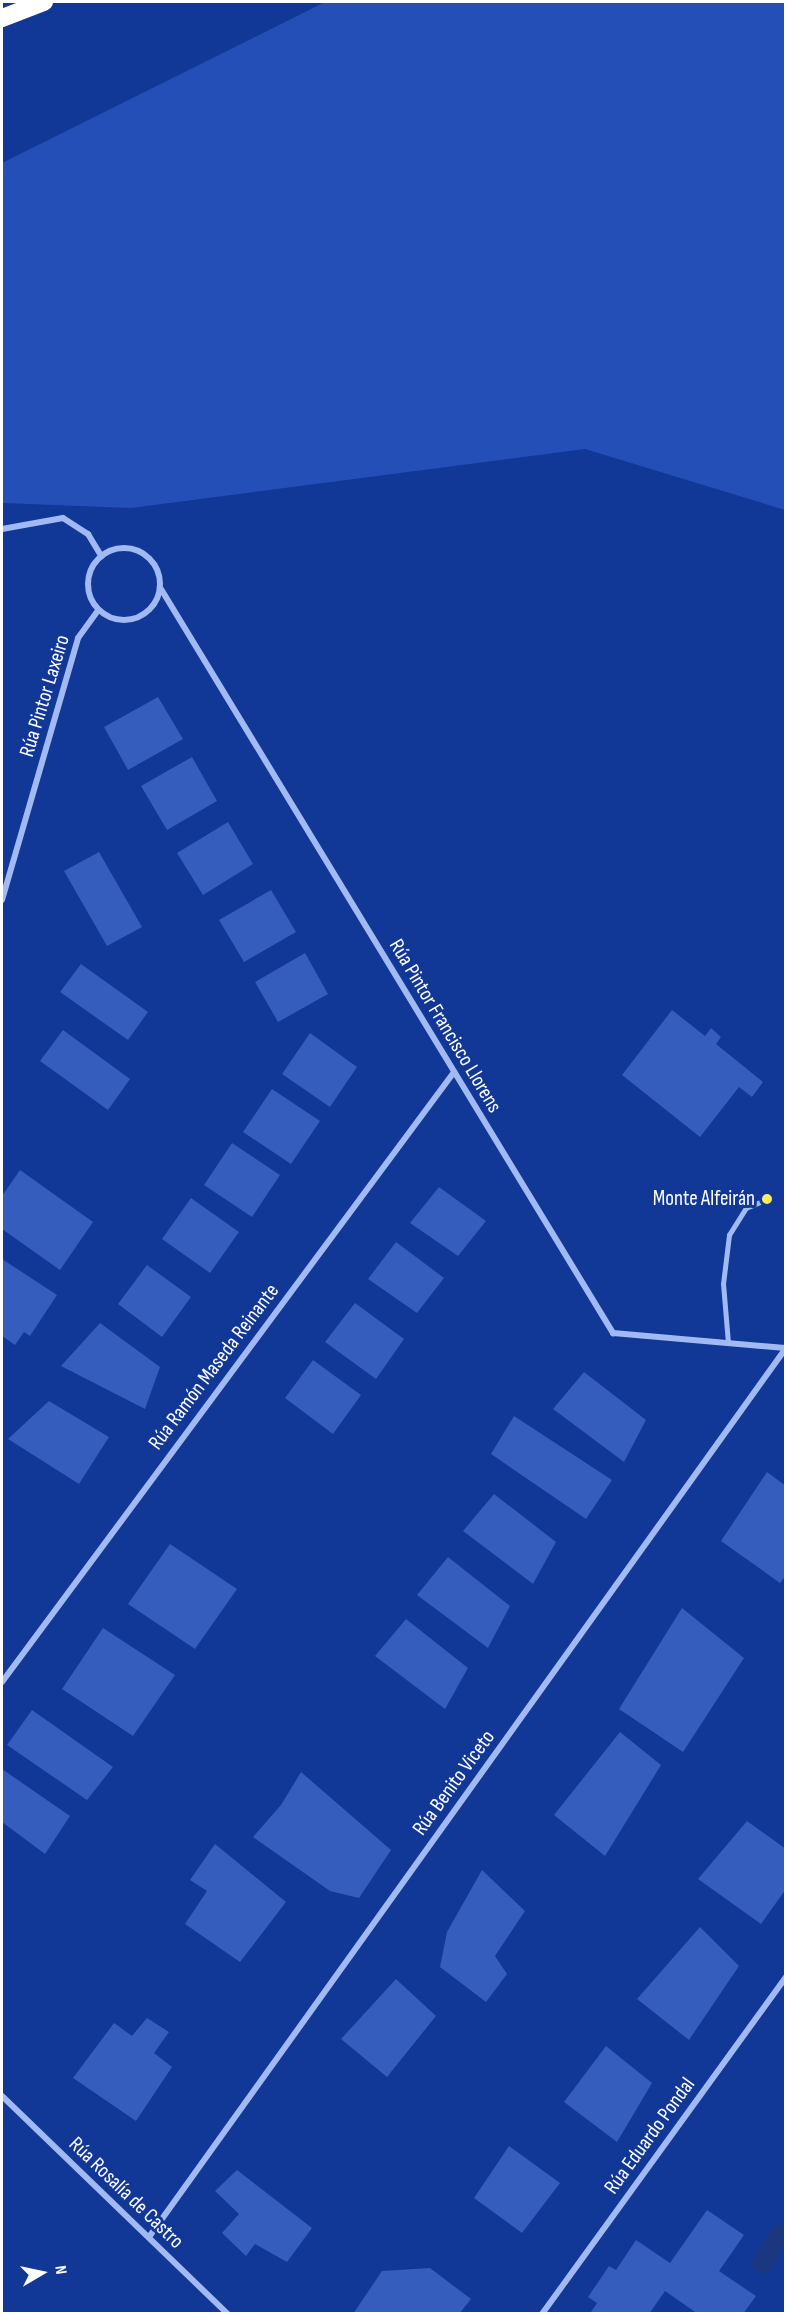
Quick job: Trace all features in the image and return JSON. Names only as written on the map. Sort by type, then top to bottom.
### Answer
[{"type":"highway","points":[[2,18],[44,2]]},
{"type":"street","points":[[2,528],[63,518],[88,534],[101,556]]},
{"type":"street","points":[[121,548],[142,552],[157,568],[161,589],[153,607],[136,619],[116,620],[98,610],[92,602],[88,582],[101,556],[121,548]]},
{"type":"street","name":"Rúa Pintor Francisco Llorens","points":[[161,589],[613,1333],[785,1348]]},
{"type":"street","name":"Rúa Pintor Laxeiro","points":[[2,900],[78,638],[98,610]]},
{"type":"street","name":"Rúa Ramón Maseda Reinante","points":[[2,1682],[454,1072]]},
{"type":"street","name":"Rúa Benito Viceto","points":[[149,2237],[785,1348]]},
{"type":"street","name":"Rúa Eduardo Pondal","points":[[542,2313],[786,1977]]},
{"type":"street","name":"Rúa Rosalía de Castro","points":[[2,2096],[228,2313]]},
{"type":"lane","points":[[728,1343],[723,1284],[729,1235],[746,1208],[767,1199]]},
{"type":"shaded area","points":[[325,2],[785,2],[785,510],[585,449],[131,508],[2,503],[2,163]]},
{"type":"shaded area","points":[[773,2226],[785,2226],[785,2246],[768,2273],[756,2272],[751,2263]]},
{"type":"building","points":[[158,697],[183,739],[128,770],[104,727]]},
{"type":"building","points":[[192,757],[217,801],[167,830],[141,786]]},
{"type":"building","points":[[228,822],[253,864],[203,895],[177,853]]},
{"type":"building","points":[[99,852],[142,927],[107,946],[64,871]]},
{"type":"building","points":[[271,890],[296,932],[244,962],[219,920]]},
{"type":"building","points":[[305,953],[328,994],[278,1022],[255,982]]},
{"type":"building","points":[[81,964],[148,1012],[128,1040],[60,992]]},
{"type":"building","points":[[672,1010],[705,1036],[711,1028],[721,1037],[716,1044],[763,1082],[752,1097],[739,1087],[700,1137],[622,1075]]},
{"type":"building","points":[[63,1030],[130,1079],[108,1110],[40,1061]]},
{"type":"building","points":[[310,1033],[357,1067],[330,1107],[282,1074]]},
{"type":"building","points":[[272,1089],[320,1121],[291,1164],[243,1132]]},
{"type":"building","points":[[232,1143],[280,1175],[252,1217],[204,1185]]},
{"type":"building","points":[[20,1170],[93,1222],[60,1270],[2,1229],[2,1196]]},
{"type":"building","points":[[439,1187],[486,1221],[458,1256],[410,1223]]},
{"type":"building","points":[[191,1198],[239,1232],[210,1273],[162,1239]]},
{"type":"building","points":[[396,1242],[444,1278],[417,1313],[368,1279]]},
{"type":"building","points":[[2,1259],[57,1295],[30,1336],[24,1332],[15,1345],[2,1336]]},
{"type":"building","points":[[147,1265],[191,1297],[162,1337],[118,1304]]},
{"type":"building","points":[[355,1303],[404,1339],[376,1379],[325,1342]]},
{"type":"building","points":[[100,1323],[160,1367],[145,1409],[61,1366]]},
{"type":"building","points":[[313,1360],[361,1395],[333,1434],[285,1398]]},
{"type":"building","points":[[584,1372],[646,1420],[624,1462],[553,1409]]},
{"type":"building","points":[[49,1401],[109,1437],[79,1484],[8,1439]]},
{"type":"building","points":[[514,1416],[612,1480],[586,1519],[491,1454]]},
{"type":"building","points":[[767,1472],[786,1486],[786,1575],[780,1583],[721,1541]]},
{"type":"building","points":[[494,1494],[556,1542],[533,1584],[463,1531]]},
{"type":"building","points":[[170,1544],[237,1589],[195,1649],[128,1604]]},
{"type":"building","points":[[448,1557],[510,1606],[488,1648],[417,1595]]},
{"type":"building","points":[[682,1608],[744,1658],[683,1752],[619,1709]]},
{"type":"building","points":[[406,1619],[468,1668],[445,1709],[375,1656]]},
{"type":"building","points":[[103,1628],[175,1675],[133,1736],[62,1689]]},
{"type":"building","points":[[32,1710],[113,1767],[87,1800],[7,1745]]},
{"type":"building","points":[[620,1732],[661,1765],[605,1856],[554,1815]]},
{"type":"building","points":[[2,1769],[70,1816],[45,1854],[2,1822]]},
{"type":"building","points":[[301,1772],[391,1850],[359,1898],[330,1891],[253,1837],[281,1805]]},
{"type":"building","points":[[747,1821],[786,1849],[786,1889],[761,1924],[698,1879]]},
{"type":"building","points":[[215,1844],[286,1902],[240,1962],[185,1924],[207,1891],[190,1880]]},
{"type":"building","points":[[482,1870],[525,1911],[495,1956],[507,1974],[486,2002],[440,1967],[447,1932]]},
{"type":"building","points":[[700,1927],[739,1966],[689,2040],[637,1999]]},
{"type":"building","points":[[396,1979],[436,2016],[387,2077],[341,2039]]},
{"type":"building","points":[[147,2018],[169,2032],[154,2053],[172,2067],[136,2121],[73,2078],[114,2023],[132,2036]]},
{"type":"building","points":[[606,2046],[652,2083],[617,2142],[564,2102]]},
{"type":"building","points":[[509,2146],[560,2183],[522,2233],[474,2198]]},
{"type":"building","points":[[237,2170],[312,2228],[287,2262],[255,2244],[246,2256],[222,2233],[239,2214],[215,2191]]},
{"type":"building","points":[[707,2210],[744,2235],[719,2271],[756,2296],[743,2314],[698,2314],[665,2291],[649,2314],[591,2312],[597,2303],[588,2297],[609,2266],[616,2270],[636,2240],[670,2263]]},
{"type":"building","points":[[430,2268],[471,2299],[459,2314],[353,2314],[382,2271]]},
{"type":"place","name":"Monte Alfeirán","points":[[767,1199]]}]
